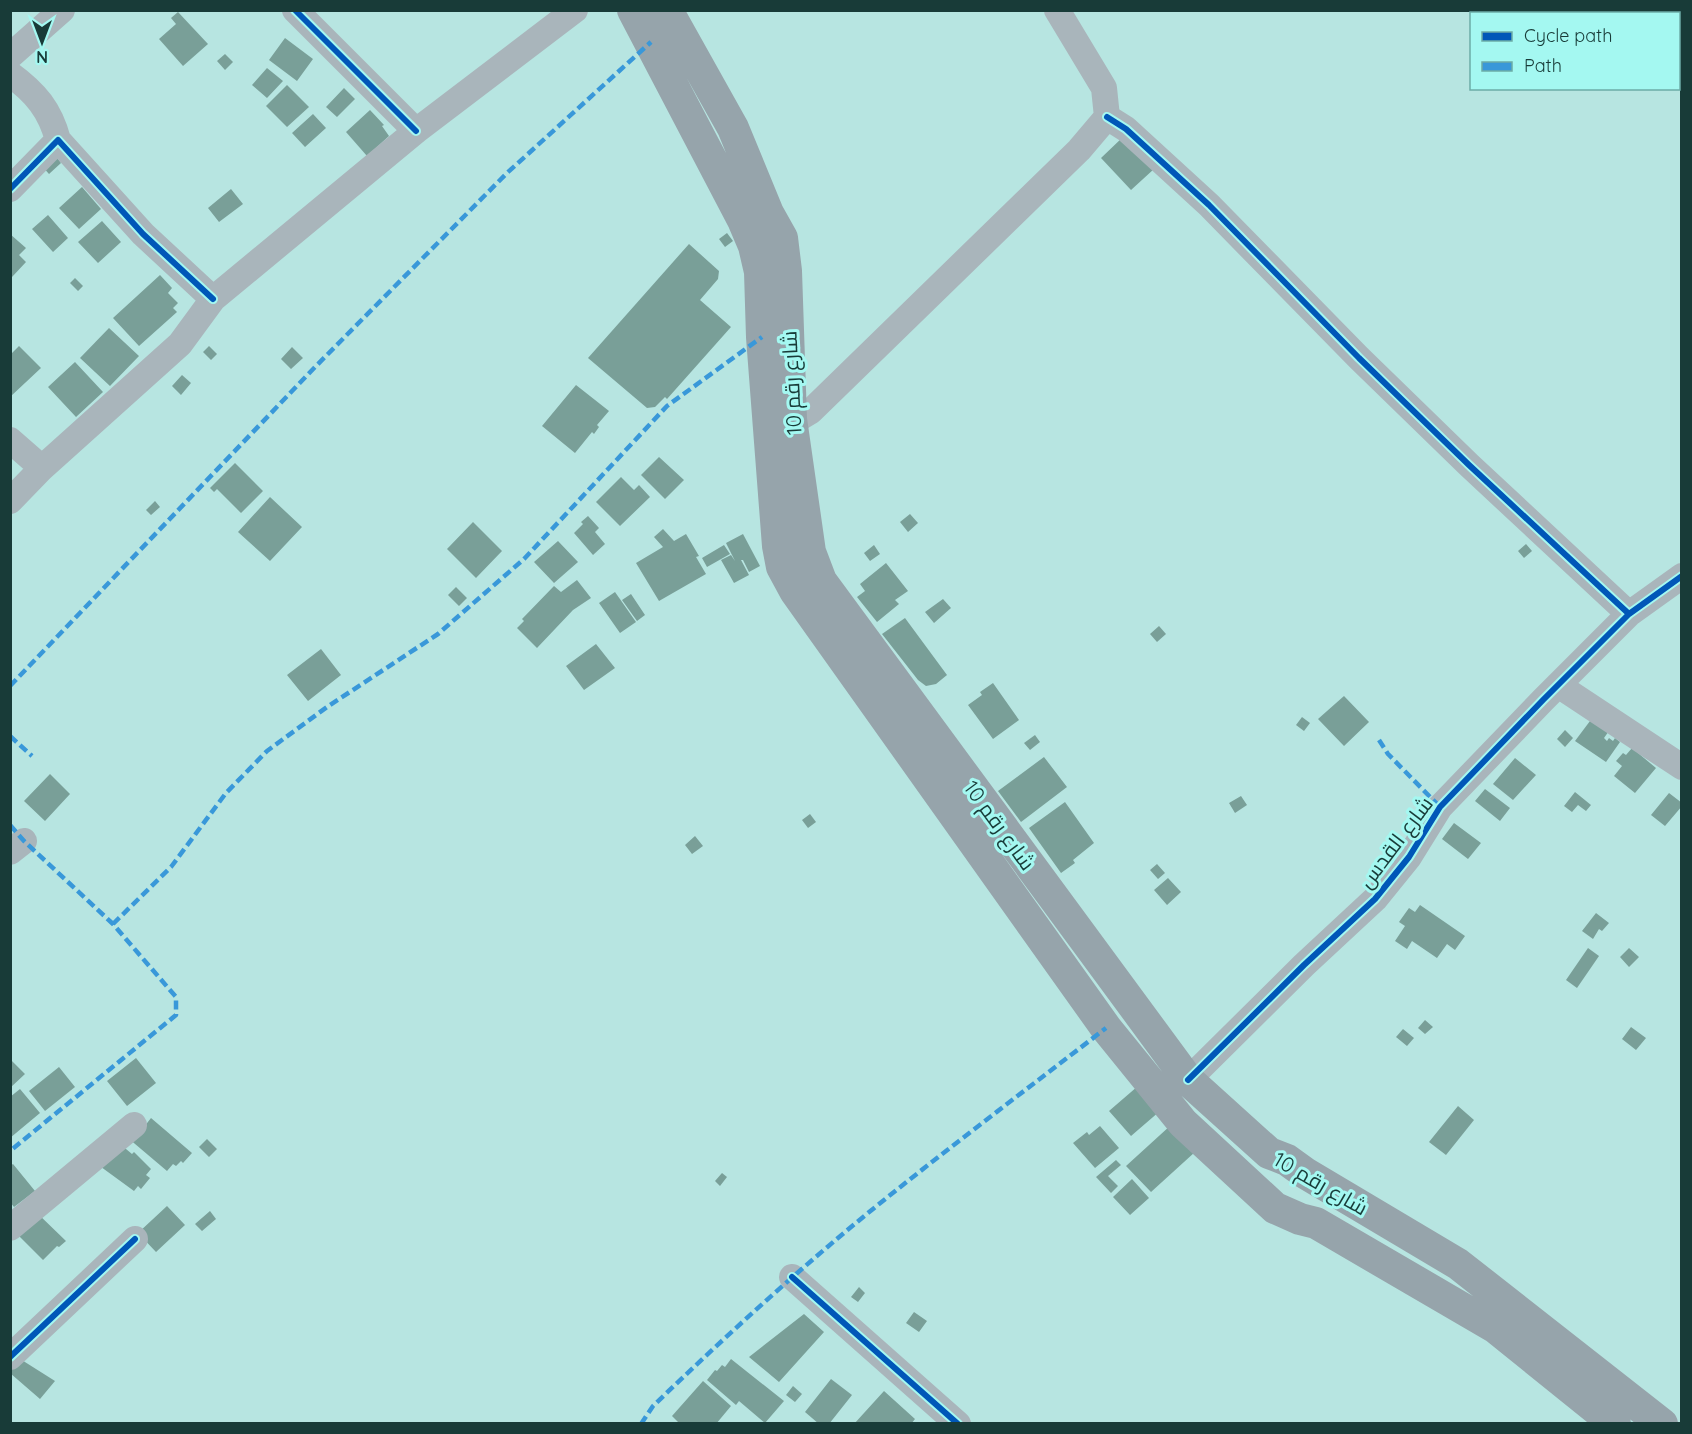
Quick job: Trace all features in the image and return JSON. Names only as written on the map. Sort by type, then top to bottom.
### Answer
[{"type":"main road","name":"شارع رقم 10","points":[[633,10],[743,220],[754,246],[760,272],[762,337],[778,546],[782,567],[795,591],[1106,1028],[1183,1123],[1275,1208],[1316,1223],[1496,1328],[1615,1424]]},
{"type":"main road","name":"شارع رقم 10","points":[[667,10],[733,128],[768,213],[782,238],[786,271],[791,419],[810,552],[821,581],[1188,1080],[1269,1153],[1287,1160],[1458,1264],[1662,1424]]},
{"type":"street","points":[[10,56],[62,10]]},
{"type":"street","points":[[295,10],[416,131]]},
{"type":"street","points":[[10,501],[42,468],[180,344],[213,299],[416,131],[575,10]]},
{"type":"street","points":[[791,419],[801,417],[817,405],[1079,150],[1107,117],[1104,88],[1057,10]]},
{"type":"street","points":[[10,74],[40,100],[53,121],[58,140],[143,234],[213,299]]},
{"type":"street","points":[[1107,117],[1126,129],[1209,205],[1359,358],[1469,465],[1629,614]]},
{"type":"street","points":[[10,189],[58,140]]},
{"type":"street","points":[[10,440],[42,468]]},
{"type":"street","name":"شارع القدس","points":[[1188,1080],[1304,965],[1375,899],[1409,857],[1440,807],[1558,685],[1629,614],[1682,576]]},
{"type":"street","points":[[1558,685],[1682,768]]},
{"type":"street","points":[[10,1228],[134,1125]]},
{"type":"street","points":[[10,1357],[135,1239]]},
{"type":"street","points":[[792,1277],[958,1424]]},
{"type":"building","points":[[178,12],[208,44],[183,66],[159,39],[176,24],[171,18]]},
{"type":"building","points":[[285,38],[313,59],[297,81],[269,60]]},
{"type":"building","points":[[225,54],[233,62],[225,70],[217,61]]},
{"type":"building","points":[[267,68],[283,81],[267,98],[252,85]]},
{"type":"building","points":[[287,85],[309,107],[287,127],[266,106]]},
{"type":"building","points":[[344,88],[355,99],[337,117],[326,107]]},
{"type":"building","points":[[370,110],[384,125],[382,126],[389,136],[367,156],[346,132]]},
{"type":"building","points":[[313,114],[326,128],[305,147],[292,133]]},
{"type":"building","points":[[1123,137],[1154,169],[1131,190],[1101,158]]},
{"type":"building","points":[[55,155],[61,163],[49,174],[42,166]]},
{"type":"building","points":[[82,187],[101,209],[79,229],[59,208]]},
{"type":"building","points":[[231,189],[243,204],[219,222],[208,208]]},
{"type":"building","points":[[48,215],[68,238],[53,252],[32,229]]},
{"type":"building","points":[[102,221],[121,242],[98,263],[78,242]]},
{"type":"building","points":[[727,233],[733,241],[725,247],[719,239]]},
{"type":"building","points":[[10,234],[26,248],[19,255],[26,262],[12,277]]},
{"type":"building","points":[[689,244],[719,271],[718,279],[700,300],[731,327],[667,399],[665,397],[655,407],[647,408],[588,358]]},
{"type":"building","points":[[160,275],[172,288],[168,293],[178,303],[173,308],[177,312],[139,346],[113,318]]},
{"type":"building","points":[[75,278],[83,286],[78,291],[70,283]]},
{"type":"building","points":[[109,328],[139,356],[110,386],[80,358]]},
{"type":"building","points":[[19,346],[41,368],[10,397],[10,355]]},
{"type":"building","points":[[209,346],[217,354],[211,360],[203,352]]},
{"type":"building","points":[[292,347],[303,358],[291,369],[281,359]]},
{"type":"building","points":[[75,362],[103,392],[76,417],[48,387]]},
{"type":"building","points":[[182,375],[191,383],[181,395],[172,386]]},
{"type":"building","points":[[576,385],[609,411],[597,425],[599,427],[594,434],[592,432],[575,453],[542,426]]},
{"type":"building","points":[[659,457],[684,480],[665,499],[641,475]]},
{"type":"building","points":[[235,463],[263,491],[241,513],[217,489],[214,492],[210,488]]},
{"type":"building","points":[[621,477],[634,490],[639,485],[650,497],[620,526],[596,502]]},
{"type":"building","points":[[270,497],[302,527],[270,561],[238,532]]},
{"type":"building","points":[[155,501],[160,507],[151,515],[146,510]]},
{"type":"building","points":[[910,514],[918,523],[908,532],[900,522]]},
{"type":"building","points":[[588,516],[599,528],[595,532],[605,544],[593,555],[574,533]]},
{"type":"building","points":[[473,522],[502,551],[476,578],[447,549]]},
{"type":"building","points":[[663,529],[674,541],[686,534],[706,574],[659,601],[636,563],[663,547],[654,537]]},
{"type":"building","points":[[743,534],[760,566],[749,572],[741,560],[749,575],[734,583],[721,560],[731,555],[735,561],[726,543]]},
{"type":"building","points":[[558,541],[578,562],[554,583],[534,562]]},
{"type":"building","points":[[1526,544],[1532,551],[1524,558],[1518,551]]},
{"type":"building","points":[[724,545],[730,554],[707,567],[702,558]]},
{"type":"building","points":[[874,545],[880,554],[870,561],[864,553]]},
{"type":"building","points":[[886,563],[908,591],[895,600],[899,604],[877,622],[857,597],[865,591],[860,584]]},
{"type":"building","points":[[577,580],[591,598],[573,610],[537,648],[517,628],[524,621],[522,619],[554,586],[561,592]]},
{"type":"building","points":[[456,587],[467,598],[459,606],[448,595]]},
{"type":"building","points":[[615,592],[636,622],[620,633],[599,603]]},
{"type":"building","points":[[631,594],[645,615],[637,621],[622,600]]},
{"type":"building","points":[[943,599],[951,608],[934,623],[925,612]]},
{"type":"building","points":[[905,618],[947,675],[936,684],[926,686],[918,680],[882,634]]},
{"type":"building","points":[[1159,626],[1166,634],[1157,642],[1150,634]]},
{"type":"building","points":[[596,644],[615,668],[584,690],[566,666]]},
{"type":"building","points":[[321,649],[341,675],[308,701],[287,675]]},
{"type":"building","points":[[993,683],[1019,720],[993,739],[968,705],[982,695],[980,692]]},
{"type":"building","points":[[1344,696],[1369,722],[1344,746],[1318,719]]},
{"type":"building","points":[[1302,717],[1310,723],[1304,731],[1296,725]]},
{"type":"building","points":[[1593,717],[1611,728],[1604,738],[1607,741],[1609,738],[1613,741],[1615,738],[1620,742],[1606,762],[1575,741]]},
{"type":"building","points":[[1565,730],[1573,738],[1565,747],[1557,739]]},
{"type":"building","points":[[1035,735],[1040,742],[1030,750],[1024,743]]},
{"type":"building","points":[[1632,748],[1656,768],[1635,793],[1614,776],[1622,766],[1616,761]]},
{"type":"building","points":[[1044,757],[1067,787],[1021,822],[998,791]]},
{"type":"building","points":[[1515,758],[1536,775],[1513,800],[1493,784]]},
{"type":"building","points":[[50,774],[70,794],[45,821],[24,801]]},
{"type":"building","points":[[1485,789],[1510,808],[1500,821],[1475,801]]},
{"type":"building","points":[[1575,792],[1591,805],[1586,811],[1578,805],[1572,812],[1564,806]]},
{"type":"building","points":[[1669,793],[1682,803],[1682,806],[1665,826],[1651,815]]},
{"type":"building","points":[[1241,796],[1247,805],[1235,813],[1229,803]]},
{"type":"building","points":[[1065,802],[1094,843],[1073,860],[1075,863],[1061,873],[1029,828]]},
{"type":"building","points":[[810,814],[816,822],[808,828],[802,820]]},
{"type":"building","points":[[1454,823],[1481,843],[1468,859],[1442,839]]},
{"type":"building","points":[[695,836],[703,846],[692,854],[685,845]]},
{"type":"building","points":[[1157,864],[1165,873],[1158,879],[1150,870]]},
{"type":"building","points":[[1168,878],[1181,892],[1167,905],[1154,890]]},
{"type":"building","points":[[1420,905],[1465,936],[1455,950],[1447,944],[1437,958],[1412,941],[1407,949],[1395,941],[1405,926],[1399,922],[1409,908],[1415,912]]},
{"type":"building","points":[[1596,913],[1609,923],[1602,931],[1599,929],[1593,939],[1582,931]]},
{"type":"building","points":[[1588,948],[1599,956],[1577,988],[1566,980]]},
{"type":"building","points":[[1629,948],[1639,957],[1629,967],[1620,957]]},
{"type":"building","points":[[1425,1020],[1433,1027],[1425,1034],[1418,1028]]},
{"type":"building","points":[[1631,1027],[1646,1038],[1636,1050],[1622,1039]]},
{"type":"building","points":[[1403,1029],[1414,1038],[1407,1046],[1396,1037]]},
{"type":"building","points":[[136,1058],[156,1083],[127,1106],[107,1081]]},
{"type":"building","points":[[10,1059],[25,1074],[10,1088]]},
{"type":"building","points":[[59,1067],[75,1087],[45,1111],[29,1091]]},
{"type":"building","points":[[1138,1086],[1160,1111],[1131,1136],[1109,1111]]},
{"type":"building","points":[[20,1089],[40,1113],[10,1138],[10,1097]]},
{"type":"building","points":[[1458,1106],[1474,1120],[1446,1155],[1429,1142]]},
{"type":"building","points":[[151,1118],[192,1153],[183,1163],[181,1161],[176,1166],[173,1164],[167,1171],[128,1138],[144,1127]]},
{"type":"building","points":[[1171,1125],[1195,1152],[1151,1192],[1126,1166]]},
{"type":"building","points":[[1100,1126],[1119,1148],[1095,1168],[1073,1143],[1087,1132],[1089,1135]]},
{"type":"building","points":[[207,1139],[217,1149],[209,1157],[199,1147]]},
{"type":"building","points":[[120,1144],[132,1154],[134,1152],[151,1169],[146,1175],[150,1178],[141,1189],[138,1186],[134,1191],[97,1164]]},
{"type":"building","points":[[1116,1160],[1121,1165],[1108,1176],[1118,1186],[1111,1193],[1096,1177]]},
{"type":"building","points":[[13,1164],[35,1191],[14,1207],[10,1202],[10,1166]]},
{"type":"building","points":[[722,1173],[727,1177],[720,1186],[715,1181]]},
{"type":"building","points":[[1132,1179],[1149,1198],[1130,1215],[1113,1197]]},
{"type":"building","points":[[167,1206],[185,1225],[156,1252],[138,1233]]},
{"type":"building","points":[[210,1211],[216,1219],[202,1231],[195,1224]]},
{"type":"building","points":[[36,1212],[66,1241],[59,1247],[57,1246],[43,1260],[16,1233]]},
{"type":"building","points":[[859,1287],[865,1293],[858,1302],[851,1297]]},
{"type":"building","points":[[914,1312],[927,1321],[919,1332],[906,1323]]},
{"type":"building","points":[[804,1314],[824,1332],[779,1382],[749,1357]]},
{"type":"building","points":[[17,1357],[55,1381],[40,1399],[10,1373],[10,1363]]},
{"type":"building","points":[[731,1359],[784,1401],[765,1423],[739,1401],[736,1405],[707,1380],[715,1370],[717,1371],[722,1365],[725,1367]]},
{"type":"building","points":[[831,1379],[852,1395],[829,1424],[819,1424],[805,1412]]},
{"type":"building","points":[[703,1381],[731,1406],[716,1424],[680,1424],[672,1416]]},
{"type":"building","points":[[793,1386],[802,1394],[795,1402],[786,1395]]},
{"type":"building","points":[[884,1391],[915,1419],[911,1424],[854,1424]]},
{"type":"marked path","points":[[10,686],[317,365],[507,173],[651,42]]},
{"type":"marked path","points":[[113,924],[171,867],[226,793],[267,751],[327,707],[438,634],[524,559],[667,406],[762,337]]},
{"type":"marked path","points":[[10,736],[32,756]]},
{"type":"marked path","points":[[1379,740],[1388,754],[1440,807]]},
{"type":"marked path","points":[[10,825],[24,841],[113,924],[176,997],[176,1015],[10,1151]]},
{"type":"marked path","points":[[641,1424],[653,1406],[682,1378],[832,1243],[920,1171],[1106,1028]]},
{"type":"cycle path","points":[[295,10],[416,131]]},
{"type":"cycle path","points":[[1107,117],[1126,129],[1209,205],[1359,358],[1469,465],[1629,614]]},
{"type":"cycle path","points":[[10,189],[58,140],[143,234],[213,299]]},
{"type":"cycle path","points":[[1188,1080],[1304,965],[1375,899],[1409,857],[1440,807],[1543,700],[1629,614],[1682,576]]},
{"type":"cycle path","points":[[10,1357],[135,1239]]},
{"type":"cycle path","points":[[792,1277],[958,1424]]}]
